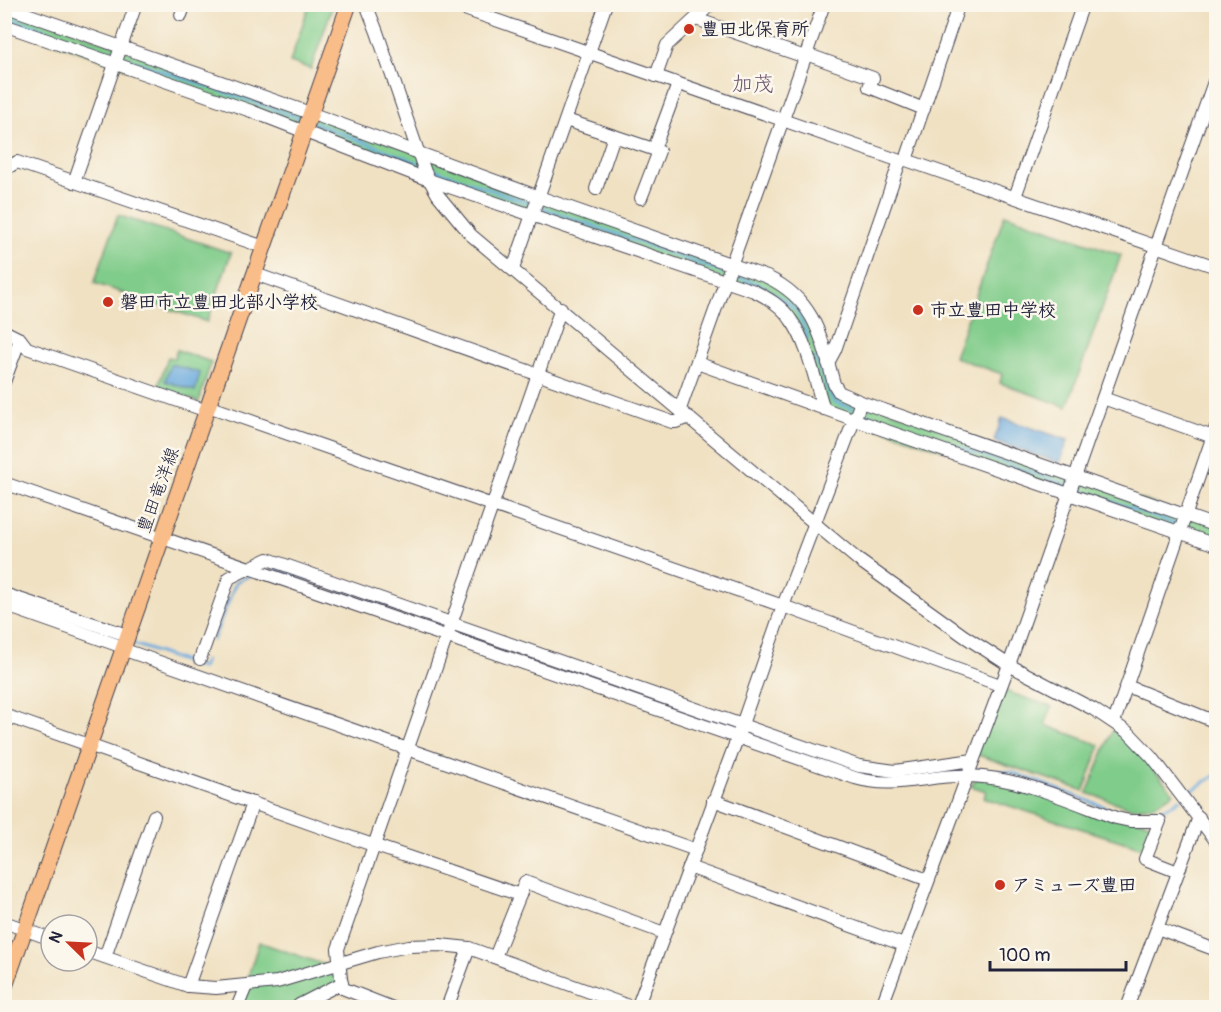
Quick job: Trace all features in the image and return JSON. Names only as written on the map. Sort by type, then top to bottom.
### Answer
[{"type":"main road","name":"豊田竜洋線","points":[[4,989],[349,4]]},
{"type":"street","points":[[74,182],[136,4]]},
{"type":"street","points":[[366,4],[416,150],[429,180],[452,214],[471,235],[561,308],[857,559],[1009,665],[1114,722],[1152,757],[1216,842]]},
{"type":"street","points":[[450,4],[482,10],[590,53],[678,84],[1216,267]]},
{"type":"street","points":[[513,269],[606,4]]},
{"type":"street","points":[[656,76],[667,45],[711,4]]},
{"type":"street","points":[[255,274],[676,422],[684,413],[697,363],[824,4]]},
{"type":"street","points":[[813,376],[829,367],[924,109],[959,4]]},
{"type":"street","points":[[1015,198],[1083,4]]},
{"type":"street","points":[[4,6],[122,47],[307,122],[429,180],[726,281],[766,297],[792,320],[802,342],[824,409]]},
{"type":"street","points":[[696,19],[873,78],[869,87],[924,109]]},
{"type":"street","points":[[4,25],[116,64],[307,122],[416,150],[539,197],[733,264],[785,285],[797,296],[816,326],[839,392],[861,402],[1216,526]]},
{"type":"street","points":[[881,1008],[1009,665],[1216,76]]},
{"type":"street","points":[[654,150],[678,84]]},
{"type":"street","points":[[566,120],[659,151],[641,198]]},
{"type":"street","points":[[596,189],[614,136]]},
{"type":"street","points":[[4,170],[17,162],[264,247]]},
{"type":"street","points":[[393,1008],[342,988],[338,949],[372,844],[561,308]]},
{"type":"street","points":[[4,331],[20,339],[27,348],[493,504],[1000,685]]},
{"type":"street","points":[[4,382],[20,339]]},
{"type":"street","points":[[697,363],[1216,546]]},
{"type":"street","points":[[1103,398],[1215,432],[1114,722]]},
{"type":"street","points":[[99,955],[188,986],[216,988],[277,982],[378,952],[409,946],[440,945],[470,948],[635,1008],[696,850],[783,606],[861,402]]},
{"type":"street","points":[[4,483],[737,739],[870,782],[900,783],[967,776],[1006,779],[1130,821],[1160,821],[1145,859],[1178,872]]},
{"type":"street","points":[[200,659],[229,578],[268,559],[859,766],[895,771],[973,760]]},
{"type":"street","points":[[4,594],[124,643],[406,748],[696,850]]},
{"type":"street","points":[[4,605],[124,643]]},
{"type":"street","points":[[1127,686],[1216,722]]},
{"type":"street","points":[[4,715],[520,895]]},
{"type":"street","points":[[713,800],[928,880]]},
{"type":"street","points":[[188,986],[253,803]]},
{"type":"street","points":[[105,957],[154,816]]},
{"type":"street","points":[[1127,1008],[1199,817]]},
{"type":"street","points":[[689,867],[904,945]]},
{"type":"street","points":[[495,957],[525,882],[664,933]]},
{"type":"street","points":[[4,922],[39,935]]},
{"type":"street","points":[[1157,928],[1216,950]]},
{"type":"street","points":[[447,1008],[470,948]]},
{"type":"street","points":[[298,1008],[299,1005],[342,983]]},
{"type":"street","points":[[237,1008],[246,986]]},
{"type":"green space","points":[[309,5],[333,5],[311,69],[290,62]]},
{"type":"green space","points":[[5,6],[758,274],[797,296],[839,392],[1216,526],[1216,544],[824,409],[811,369],[780,307],[754,291],[5,25]]},
{"type":"green space","points":[[1005,214],[1121,255],[1067,407],[1000,383],[1002,374],[954,357]]},
{"type":"green space","points":[[118,215],[231,253],[207,322],[94,283]]},
{"type":"green space","points":[[177,350],[211,362],[199,402],[158,387],[168,357],[174,358]]},
{"type":"green space","points":[[999,689],[1052,707],[1045,725],[1100,745],[1084,791],[975,754]]},
{"type":"green space","points":[[1113,729],[1149,764],[1174,793],[1153,806],[1132,808],[1087,793]]},
{"type":"green space","points":[[977,777],[1158,825],[1143,848],[984,798],[986,791],[971,786]]},
{"type":"green space","points":[[259,942],[331,967],[340,964],[342,983],[294,1007],[238,1008]]},
{"type":"water","points":[[171,364],[200,373],[195,391],[165,381]]},
{"type":"water","points":[[1002,418],[1068,440],[1060,463],[994,441]]},
{"type":"waterway","points":[[4,16],[116,55]]},
{"type":"waterway","points":[[122,57],[303,119]]},
{"type":"waterway","points":[[312,122],[418,163]]},
{"type":"waterway","points":[[427,167],[531,204]]},
{"type":"waterway","points":[[537,206],[726,273]]},
{"type":"waterway","points":[[732,275],[763,286],[797,310],[808,338]]},
{"type":"waterway","points":[[815,358],[833,401],[853,409]]},
{"type":"waterway","points":[[859,412],[1068,485]]},
{"type":"waterway","points":[[1074,488],[1178,525]]},
{"type":"waterway","points":[[1185,527],[1216,538]]},
{"type":"waterway","points":[[263,569],[270,566],[446,628]]},
{"type":"waterway","points":[[213,640],[236,582],[255,573]]},
{"type":"waterway","points":[[453,631],[650,701]]},
{"type":"waterway","points":[[131,643],[202,668],[205,661]]},
{"type":"waterway","points":[[973,769],[1011,772],[1121,813],[1152,813],[1180,799]]},
{"type":"waterway","points":[[1185,795],[1216,775]]},
{"type":"place","name":"豊田北保育所","points":[[689,29]]},
{"type":"place","name":"磐田市立豊田北部小学校","points":[[108,302]]},
{"type":"place","name":"市立豊田中学校","points":[[918,310]]},
{"type":"place","name":"アミューズ豊田","points":[[1000,885]]},
{"type":"district","name":"加茂","points":[[753,84]]}]
